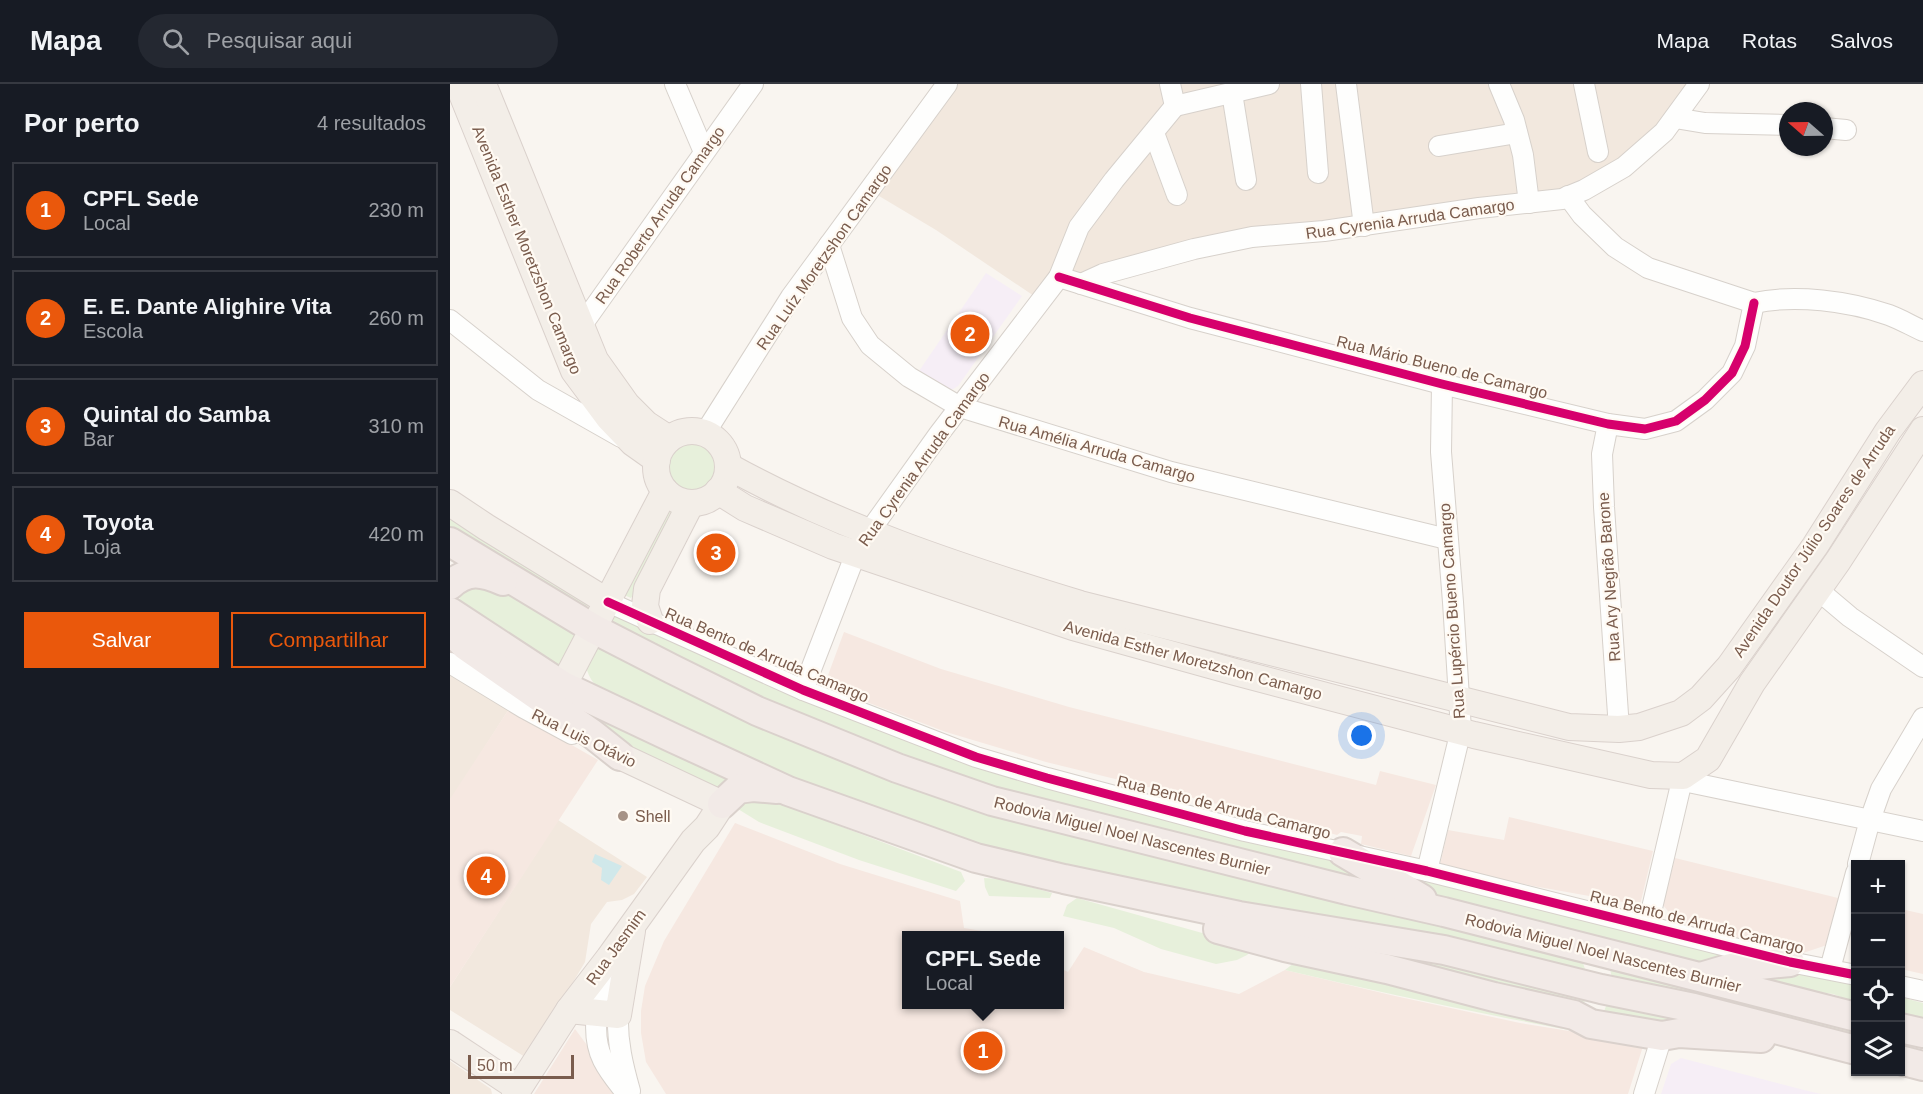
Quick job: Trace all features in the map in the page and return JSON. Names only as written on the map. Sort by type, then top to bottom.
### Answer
[{"type":"highway","name":"Rodovia Miguel Noel Nascentes Burnier","points":[[450,542],[594,629],[757,711],[897,768],[992,801],[1335,888],[1444,912],[1851,1016]]},
{"type":"highway","points":[[450,585],[458,578],[472,572],[483,573],[549,602]]},
{"type":"highway","name":"Rodovia Miguel Noel Nascentes Burnier","points":[[450,612],[563,686],[788,791],[976,858],[1239,916],[1443,950],[1601,989],[1694,1008],[1851,1049]]},
{"type":"highway","points":[[450,630],[466,646],[591,733],[620,756]]},
{"type":"highway","points":[[722,804],[738,789],[753,787],[788,791]]},
{"type":"highway","points":[[1343,852],[1444,912]]},
{"type":"highway","points":[[1064,879],[1070,892],[1285,947],[1387,969],[1574,1015],[1591,1024],[1662,1036],[1679,1033],[1811,1040]]},
{"type":"highway","points":[[1574,1015],[1586,1011],[1597,1000],[1601,989],[1601,977],[1592,959],[1576,946]]},
{"type":"highway","points":[[1699,977],[1731,968],[1790,962]]},
{"type":"highway","points":[[1905,1029],[1923,1034]]},
{"type":"highway","points":[[1905,1061],[1923,1066]]},
{"type":"main road","name":"Avenida Esther Moretzshon Camargo","points":[[469,95],[572,334],[595,360],[627,405],[646,424],[663,450]]},
{"type":"main road","name":"Avenida Esther Moretzshon Camargo","points":[[572,334],[574,371],[609,418],[633,443],[663,450]]},
{"type":"main road","name":"Avenida Doutor Júlio Soares de Arruda","points":[[1629,728],[1681,713],[1701,698],[1729,667],[1815,546],[1888,431],[1923,384]]},
{"type":"main road","name":"Avenida Doutor Júlio Soares de Arruda","points":[[1683,776],[1713,750],[1752,682],[1818,590],[1923,430]]},
{"type":"main road","points":[[692,431],[705,433],[721,446],[728,466],[727,475],[718,491],[710,498],[691,503],[676,500],[665,491],[656,471],[663,450],[680,433],[692,431]]},
{"type":"main road","name":"Avenida Esther Moretzshon Camargo","points":[[728,466],[863,543],[1007,606],[1108,637],[1324,696],[1627,770],[1651,775],[1683,776]]},
{"type":"main road","points":[[563,686],[665,491]]},
{"type":"main road","name":"Avenida Esther Moretzshon Camargo","points":[[718,491],[745,508],[833,546],[863,543],[1080,603],[1569,727],[1629,728]]},
{"type":"main road","points":[[450,503],[486,528],[608,602]]},
{"type":"main road","points":[[650,621],[645,606],[647,589],[691,503]]},
{"type":"main road","points":[[1693,704],[1711,717],[1715,725],[1713,750]]},
{"type":"main road","points":[[1627,770],[1619,753],[1629,728]]},
{"type":"main road","name":"Rua Luis Otávio","points":[[620,756],[722,804]]},
{"type":"main road","points":[[691,791],[700,813],[693,841]]},
{"type":"main road","name":"Rua Jasmim","points":[[517,1091],[569,1010],[722,804]]},
{"type":"main road","points":[[569,1010],[608,1014],[633,924]]},
{"type":"main road","points":[[450,1043],[517,1091]]},
{"type":"street","points":[[675,84],[704,152]]},
{"type":"street","name":"Rua Roberto Arruda Camargo","points":[[572,334],[753,84]]},
{"type":"street","name":"Rua Luíz Moretzshon Camargo","points":[[705,433],[791,297],[947,84]]},
{"type":"street","points":[[1170,84],[1176,106],[1269,84]]},
{"type":"street","points":[[1311,84],[1318,173]]},
{"type":"street","points":[[1346,84],[1364,226]]},
{"type":"street","points":[[1499,84],[1523,154],[1529,203]]},
{"type":"street","points":[[1584,84],[1599,152]]},
{"type":"street","name":"Rua Cyrenia Arruda Camargo","points":[[1081,284],[1103,274],[1252,237],[1364,226],[1479,208],[1562,199],[1624,167],[1664,132],[1698,84]]},
{"type":"street","points":[[1232,93],[1246,180]]},
{"type":"street","name":"Rua Cyrenia Arruda Camargo","points":[[803,690],[863,543],[960,407],[1059,277],[1079,227],[1114,180],[1176,106]]},
{"type":"street","points":[[1675,118],[1705,123],[1779,125]]},
{"type":"street","points":[[1833,129],[1846,130]]},
{"type":"street","points":[[1154,133],[1177,195]]},
{"type":"street","points":[[1439,146],[1517,133]]},
{"type":"street","points":[[1568,196],[1582,215],[1615,247],[1648,268],[1754,303],[1771,299],[1821,299],[1888,315],[1923,331]]},
{"type":"street","name":"Rua Amélia Arruda Camargo","points":[[829,245],[852,318],[870,345],[909,376],[960,407],[1172,472],[1447,539]]},
{"type":"street","name":"Rua Mário Bueno de Camargo","points":[[1059,277],[1190,318],[1442,384],[1608,424],[1645,429],[1676,421],[1705,400],[1732,373],[1745,346],[1754,303]]},
{"type":"street","points":[[450,320],[538,390],[633,443]]},
{"type":"street","points":[[538,390],[556,388],[565,383],[574,371]]},
{"type":"street","name":"Rua Lupércio Bueno Camargo","points":[[1427,871],[1461,730],[1441,452],[1442,384]]},
{"type":"street","name":"Rua Ary Negrão Barone","points":[[1608,424],[1602,454],[1604,507],[1629,728]]},
{"type":"street","points":[[1818,590],[1850,617],[1923,667]]},
{"type":"street","name":"Rua Bento de Arruda Camargo","points":[[608,602],[803,690],[986,760],[1245,831],[1427,871],[1790,962],[1851,974]]},
{"type":"street","name":"Rua Luis Otávio","points":[[450,663],[524,708],[620,756]]},
{"type":"street","points":[[1859,860],[1881,789],[1923,718]]},
{"type":"street","points":[[1713,750],[1715,780],[1725,788]]},
{"type":"street","points":[[1648,925],[1683,776],[1693,783],[1923,831]]},
{"type":"street","points":[[1830,969],[1851,891]]},
{"type":"street","points":[[609,958],[608,1014],[598,1047],[602,1058],[628,1094]]},
{"type":"street","points":[[1905,987],[1923,992]]},
{"type":"street","points":[[1644,1094],[1662,1036]]},
{"type":"shaded area","points":[[949,84],[1697,84],[1614,173],[1566,193],[1052,279],[1037,298],[936,230],[874,193]]},
{"type":"shaded area","points":[[986,273],[1022,296],[958,386],[948,392],[935,385],[919,371]]},
{"type":"shaded area","points":[[844,632],[941,669],[1069,707],[1376,785],[1380,771],[1436,785],[1411,856],[1361,844],[1362,836],[1341,832],[1337,835],[1046,762],[946,732],[824,686]]},
{"type":"shaded area","points":[[450,673],[509,709],[450,801]]},
{"type":"shaded area","points":[[509,709],[598,760],[450,987],[450,799]]},
{"type":"shaded area","points":[[1509,817],[1653,851],[1640,905],[1533,886],[1440,865],[1448,830],[1504,840]]},
{"type":"shaded area","points":[[558,820],[647,877],[634,894],[622,900],[607,902],[591,924],[585,962],[525,1057],[450,1010],[450,987]]},
{"type":"shaded area","points":[[735,823],[840,864],[960,901],[964,928],[982,931],[902,931],[902,1009],[1064,1009],[1064,970],[1068,972],[1084,947],[1144,972],[1239,994],[1285,970],[1520,1023],[1644,1043],[1628,1094],[666,1094],[646,1062],[641,1033],[641,1011],[645,986],[664,941]]},
{"type":"shaded area","points":[[1675,858],[1838,898],[1827,945],[1797,955],[1680,926],[1663,905]]},
{"type":"shaded area","points":[[1905,910],[1923,914],[1923,974],[1905,970]]},
{"type":"shaded area","points":[[575,1029],[595,1056],[615,1094],[534,1094]]},
{"type":"shaded area","points":[[1681,1058],[1821,1094],[1661,1094],[1671,1064]]},
{"type":"shaded area","points":[[450,1061],[491,1089],[492,1094],[450,1094]]},
{"type":"green space","points":[[685,438],[697,438],[711,446],[719,460],[717,477],[711,486],[697,494],[685,494],[668,482],[663,472],[663,460],[675,443]]},
{"type":"green space","points":[[672,501],[681,505],[631,598],[624,595]]},
{"type":"green space","points":[[450,513],[591,599],[583,614],[450,535]]},
{"type":"green space","points":[[489,582],[579,637],[559,670],[460,603],[459,588]]},
{"type":"green space","points":[[615,614],[889,733],[1337,858],[1390,890],[1016,796],[886,754],[733,687],[610,621]]},
{"type":"green space","points":[[594,648],[604,648],[812,749],[1363,905],[1576,959],[1583,963],[1585,969],[1220,905],[973,843],[757,766],[605,696],[597,688],[587,670],[585,659]]},
{"type":"green space","points":[[560,695],[736,779],[714,793],[602,736]]},
{"type":"green space","points":[[758,795],[961,872],[965,881],[956,891],[859,860],[759,822],[738,809],[737,802]]},
{"type":"green space","points":[[1381,870],[1725,952],[1726,957],[1702,966],[1438,900]]},
{"type":"green space","points":[[984,878],[1001,879],[1052,893],[1050,898],[989,896]]},
{"type":"green space","points":[[1077,898],[1213,936],[1257,945],[1247,955],[1237,960],[1216,964],[1161,949],[1114,928],[1063,916],[1067,905]]},
{"type":"green space","points":[[1318,939],[1429,956],[1588,999],[1580,1005]]},
{"type":"green space","points":[[1299,959],[1644,1043],[1464,1010],[1285,970]]},
{"type":"green space","points":[[1609,965],[1851,1028],[1851,1041],[1612,978]]},
{"type":"green space","points":[[1743,972],[1806,972],[1851,983],[1851,1001],[1833,994],[1771,985]]},
{"type":"green space","points":[[1905,998],[1923,1003],[1923,1021],[1905,1017]]},
{"type":"green space","points":[[1609,999],[1698,1022],[1697,1026],[1602,1016]]},
{"type":"water","points":[[595,854],[622,866],[609,885],[601,880],[602,868],[592,862]]},
{"type":"cycle path","points":[[1059,277],[1190,318],[1442,384],[1608,424],[1645,429],[1676,421],[1705,400],[1732,373],[1745,346],[1754,303]]},
{"type":"cycle path","points":[[608,602],[803,690],[976,757],[1245,831],[1427,871],[1790,962],[1851,974]]},
{"type":"place","name":"E. E. Dante Alighire Vita","points":[[970,334]]},
{"type":"place","name":"Quintal do Samba","points":[[716,553]]},
{"type":"place","name":"Shell","points":[[623,816]]},
{"type":"place","name":"Toyota","points":[[486,876]]},
{"type":"place","name":"CPFL Sede","points":[[983,1051]]}]
